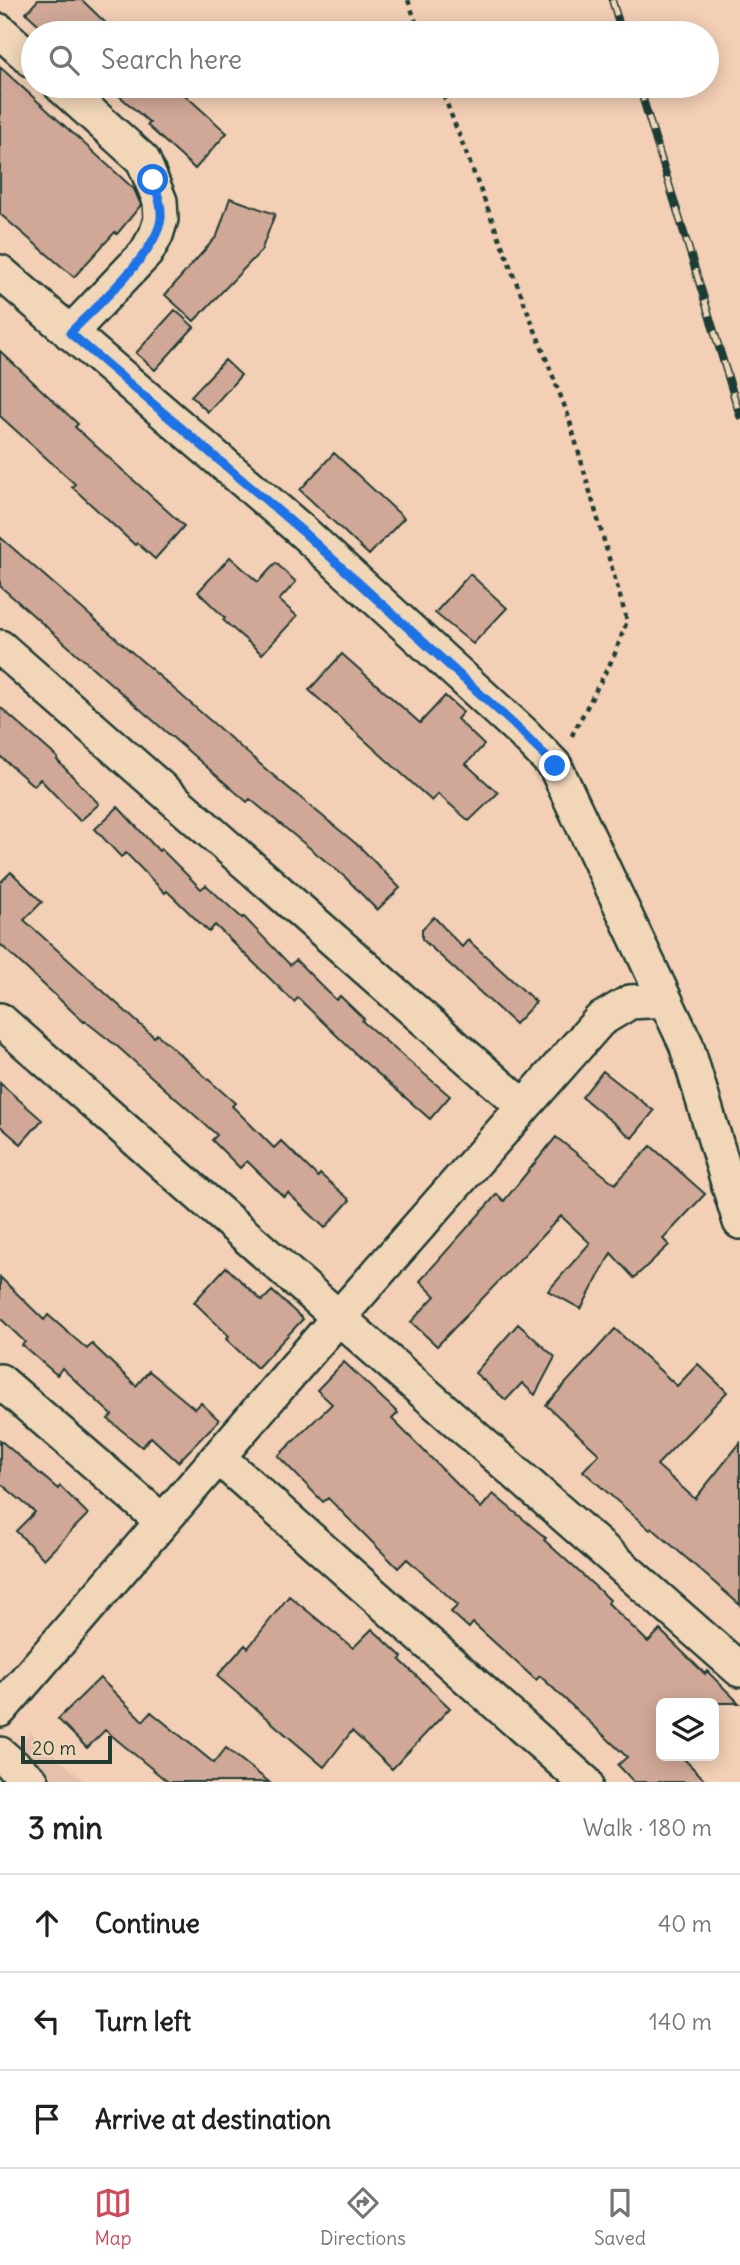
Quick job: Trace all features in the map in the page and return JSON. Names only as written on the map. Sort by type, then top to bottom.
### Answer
[{"type":"street","points":[[0,31],[21,50]]},
{"type":"street","points":[[70,333],[146,253],[161,219],[160,201],[143,160],[74,98]]},
{"type":"street","points":[[0,272],[302,531],[513,724],[555,766],[686,1044],[740,1222]]},
{"type":"street","points":[[0,646],[523,1106]]},
{"type":"street","points":[[0,1710],[338,1318],[600,1020],[630,1002],[665,1000]]},
{"type":"street","points":[[0,1020],[740,1670]]},
{"type":"street","points":[[0,1381],[162,1521]]},
{"type":"street","points":[[219,1458],[585,1782]]},
{"type":"street","points":[[0,1754],[32,1782]]},
{"type":"path","points":[[408,0],[416,21]]},
{"type":"path","points":[[445,98],[568,415],[626,621],[614,656],[555,766]]},
{"type":"shaded area","points":[[30,1733],[85,1782],[0,1782],[0,1767]]},
{"type":"building","points":[[38,0],[82,0],[104,21],[35,21],[26,13]]},
{"type":"building","points":[[0,67],[21,86],[21,98],[34,98],[134,189],[141,205],[117,234],[115,232],[74,277],[0,214]]},
{"type":"building","points":[[122,98],[188,98],[227,133],[195,169],[147,125],[150,123]]},
{"type":"building","points":[[230,198],[275,214],[261,251],[194,321],[165,295],[217,236]]},
{"type":"building","points":[[175,310],[194,327],[155,370],[136,353]]},
{"type":"building","points":[[0,351],[78,424],[75,427],[184,526],[155,559],[137,543],[135,545],[72,487],[75,484],[0,416]]},
{"type":"building","points":[[225,360],[241,375],[208,412],[191,396]]},
{"type":"building","points":[[334,453],[404,518],[369,555],[300,490]]},
{"type":"building","points":[[0,537],[268,771],[360,847],[400,888],[377,910],[345,877],[250,799],[247,802],[118,690],[0,586]]},
{"type":"building","points":[[230,557],[258,582],[276,563],[296,582],[279,600],[297,616],[262,654],[223,620],[225,618],[198,592]]},
{"type":"building","points":[[470,574],[507,608],[473,644],[435,613]]},
{"type":"building","points":[[342,654],[420,723],[445,696],[463,712],[457,719],[484,745],[466,764],[498,793],[469,821],[438,794],[432,801],[309,690]]},
{"type":"building","points":[[0,707],[58,758],[99,804],[80,821],[40,779],[34,786],[0,756]]},
{"type":"building","points":[[118,807],[159,851],[161,849],[201,889],[206,885],[244,917],[290,965],[296,960],[336,1000],[340,996],[364,1019],[362,1021],[450,1096],[430,1119],[360,1058],[298,998],[294,1002],[215,925],[209,932],[126,853],[121,857],[95,829]]},
{"type":"building","points":[[11,872],[42,902],[24,920],[154,1037],[157,1034],[235,1103],[232,1106],[274,1148],[281,1141],[318,1177],[320,1174],[350,1200],[325,1228],[288,1193],[284,1197],[247,1161],[240,1168],[212,1140],[217,1135],[118,1047],[84,1022],[0,944],[0,883]]},
{"type":"building","points":[[434,917],[462,947],[468,940],[536,1002],[515,1024],[422,939],[422,929]]},
{"type":"building","points":[[603,1071],[654,1111],[632,1138],[582,1097]]},
{"type":"building","points":[[0,1083],[42,1120],[21,1144],[0,1126]]},
{"type":"building","points":[[556,1137],[615,1184],[651,1146],[705,1194],[663,1239],[669,1245],[634,1278],[611,1253],[581,1309],[548,1291],[590,1243],[561,1216],[437,1346],[411,1322],[435,1296],[420,1281],[497,1194],[504,1201]]},
{"type":"building","points":[[226,1267],[262,1301],[272,1291],[303,1319],[257,1368],[226,1339],[229,1336],[194,1302]]},
{"type":"building","points":[[0,1277],[44,1320],[48,1315],[87,1349],[92,1344],[136,1386],[149,1371],[195,1409],[201,1403],[219,1420],[178,1462],[151,1437],[142,1447],[108,1419],[112,1415],[62,1368],[57,1375],[22,1345],[25,1342],[0,1318]]},
{"type":"building","points":[[518,1324],[555,1357],[535,1395],[522,1383],[506,1400],[475,1373]]},
{"type":"building","points":[[615,1329],[677,1386],[698,1364],[727,1392],[657,1465],[695,1499],[740,1443],[740,1605],[583,1471],[599,1454],[546,1405]]},
{"type":"building","points":[[344,1362],[398,1413],[392,1419],[481,1508],[493,1494],[546,1538],[544,1540],[610,1600],[608,1603],[648,1642],[660,1630],[739,1703],[719,1703],[719,1698],[656,1698],[656,1761],[686,1761],[707,1782],[634,1782],[618,1765],[627,1757],[540,1676],[536,1680],[473,1623],[469,1628],[451,1612],[458,1605],[407,1559],[398,1568],[328,1498],[323,1502],[278,1456],[332,1404],[317,1390]]},
{"type":"building","points":[[0,1440],[58,1489],[60,1486],[88,1514],[44,1559],[16,1531],[35,1512],[0,1483]]},
{"type":"building","points":[[289,1596],[353,1648],[372,1629],[450,1708],[392,1769],[352,1731],[324,1767],[217,1676],[245,1645],[248,1648]]},
{"type":"building","points":[[100,1678],[143,1721],[151,1712],[214,1763],[226,1748],[269,1782],[168,1782],[105,1730],[87,1748],[58,1719]]},
{"type":"railway","points":[[612,0],[618,21]]},
{"type":"railway","points":[[643,98],[740,416]]},
{"type":"route","points":[[153,180],[160,201],[161,219],[156,235],[146,253],[70,333],[302,531],[523,733],[555,766]]}]
